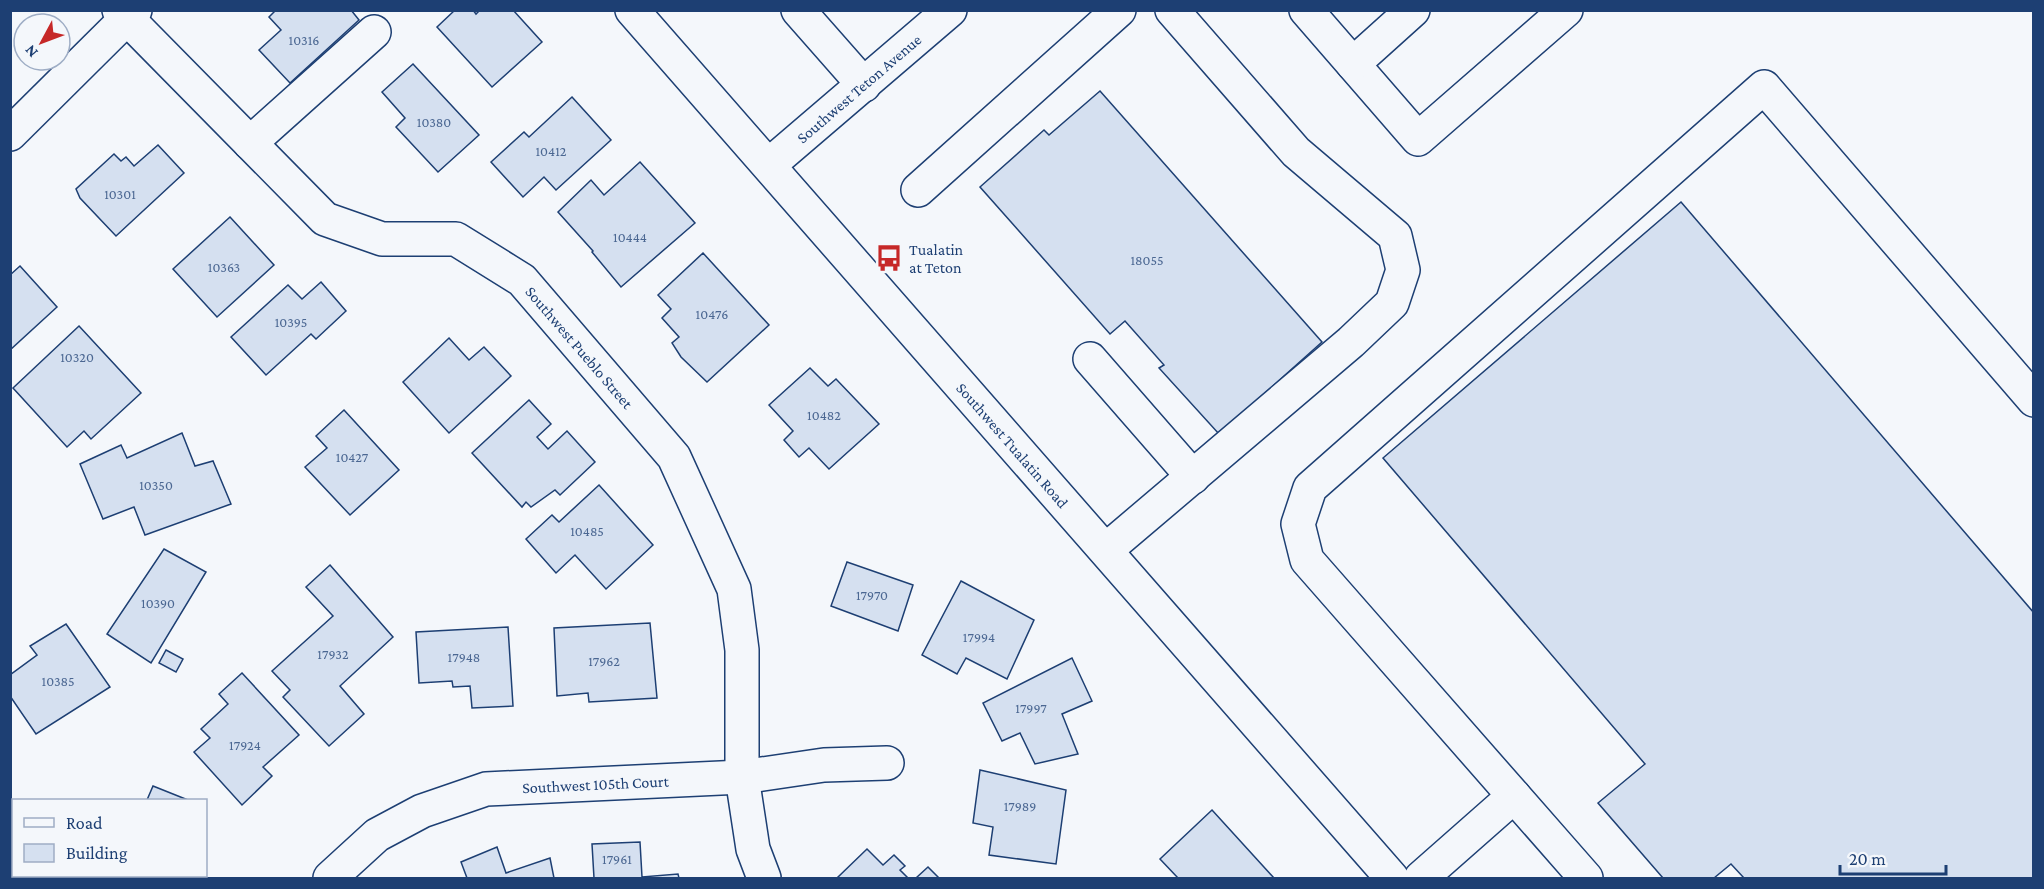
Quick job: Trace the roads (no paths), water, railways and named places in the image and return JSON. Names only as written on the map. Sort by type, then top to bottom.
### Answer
[{"type":"street","name":"Southwest Tualatin Road","points":[[632,10],[1392,879]]},
{"type":"street","points":[[798,10],[864,85]]},
{"type":"street","name":"Southwest Teton Avenue","points":[[769,165],[950,10]]},
{"type":"street","points":[[918,190],[1119,10]]},
{"type":"street","points":[[1106,550],[1351,342],[1392,303],[1403,270],[1395,236],[1296,153],[1172,10]]},
{"type":"street","points":[[1306,10],[1418,139],[1566,10]]},
{"type":"street","points":[[1353,64],[1413,10]]},
{"type":"street","points":[[10,134],[127,13]]},
{"type":"street","name":"Southwest Pueblo Street","points":[[127,13],[325,219],[382,239],[456,239],[522,280],[674,457],[734,589],[742,650],[742,777],[753,849],[764,879]]},
{"type":"street","points":[[250,143],[374,32]]},
{"type":"street","points":[[1586,879],[1307,560],[1298,524],[1310,488],[1764,87],[2034,400]]},
{"type":"street","points":[[1090,359],[1193,477]]},
{"type":"street","name":"Southwest 105th Court","points":[[330,879],[378,835],[422,811],[486,789],[742,777],[824,765],[887,763]]},
{"type":"street","points":[[1421,879],[1514,796]]},
{"type":"place","name":"Tualatin at Teton","points":[[889,258]]}]
